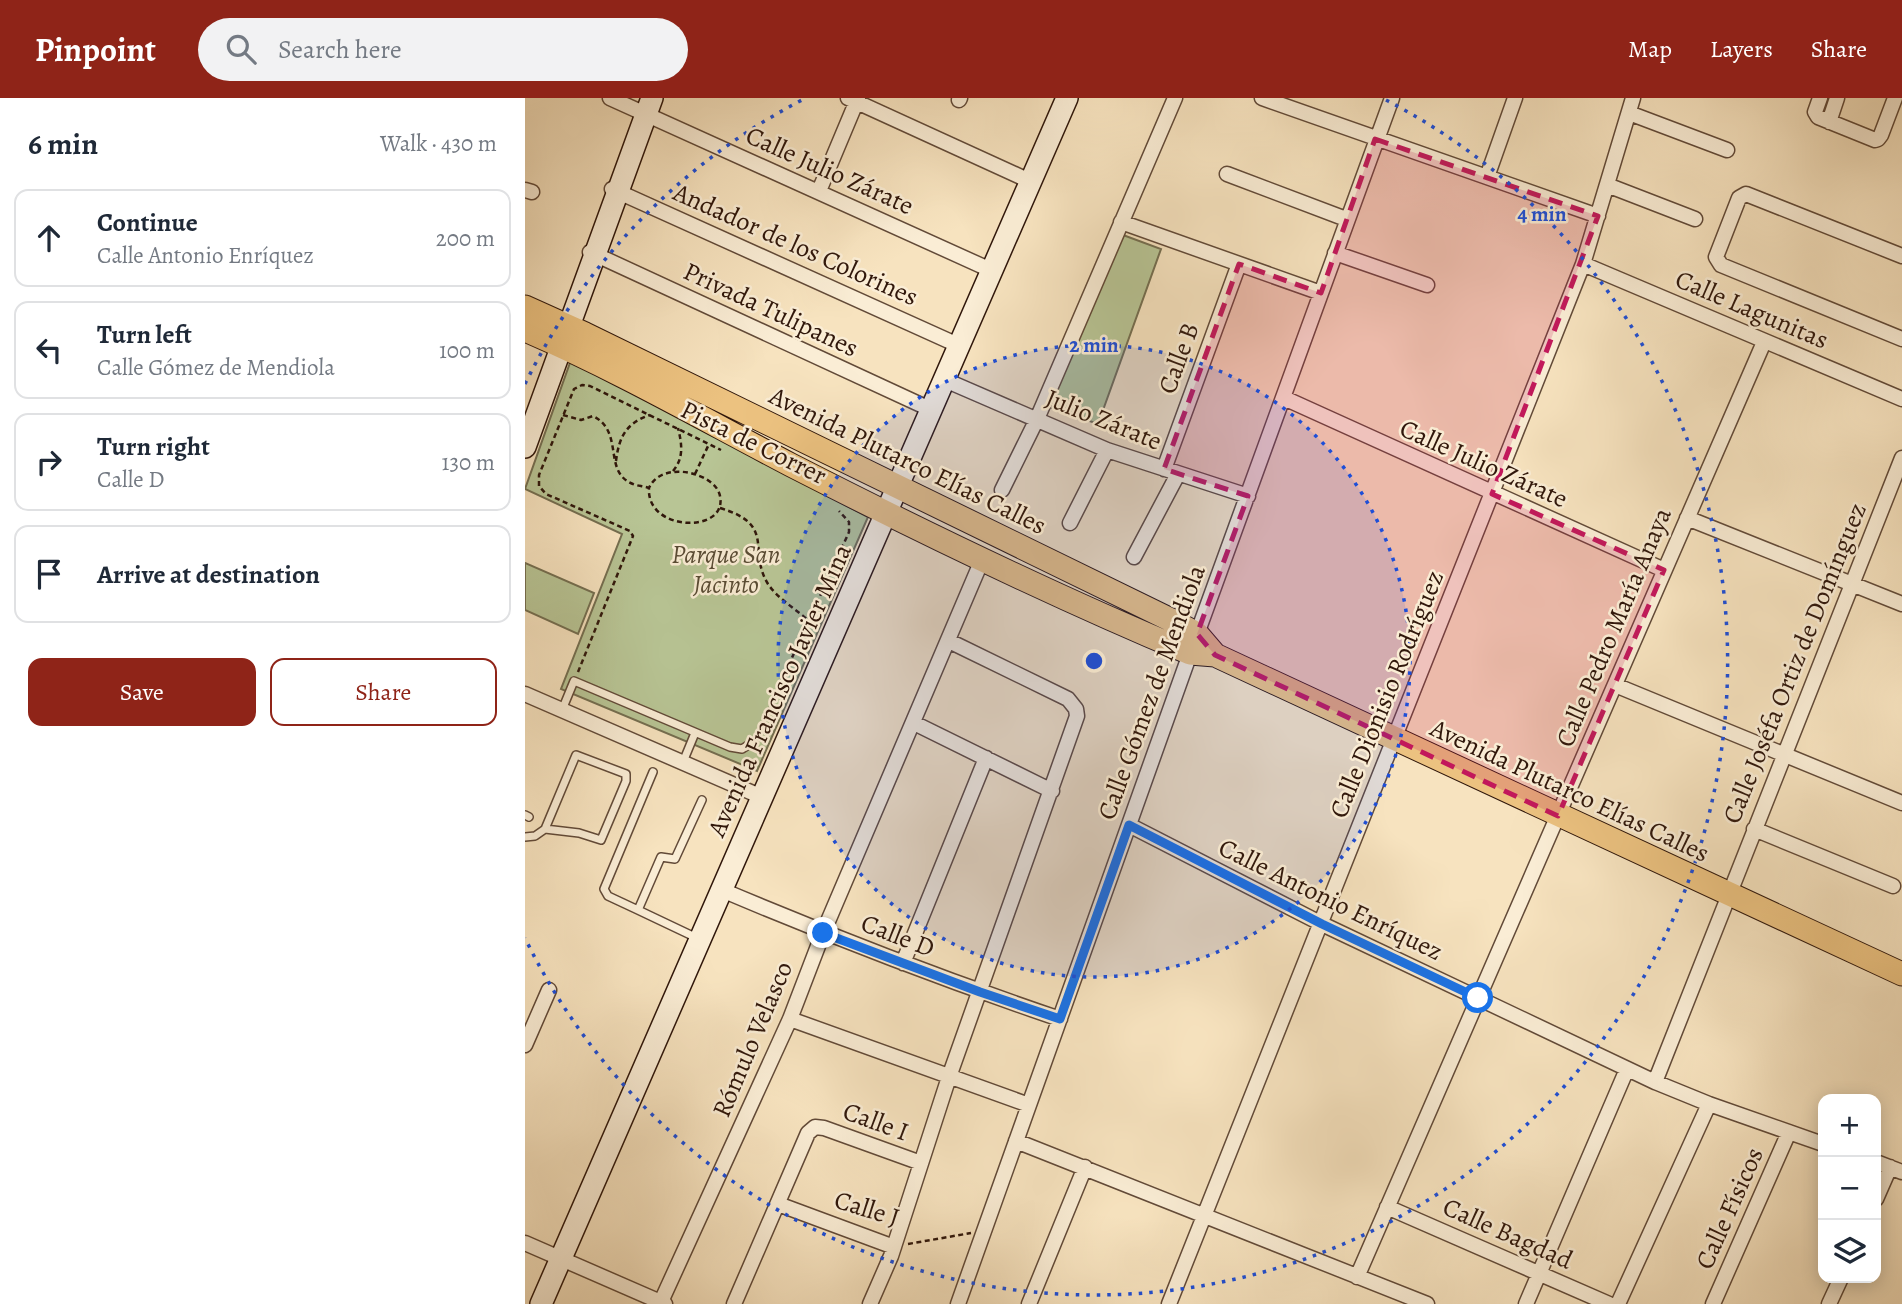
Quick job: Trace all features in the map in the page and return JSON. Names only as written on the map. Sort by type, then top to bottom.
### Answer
[{"type":"main road","name":"Avenida Francisco Javier Mina","points":[[541,1304],[1067,98]]},
{"type":"main road","points":[[525,447],[615,189],[649,106]]},
{"type":"main road","points":[[525,307],[565,336]]},
{"type":"main road","points":[[525,330],[565,336]]},
{"type":"main road","name":"Avenida Plutarco Elías Calles","points":[[565,336],[898,487],[1215,655],[1902,974]]},
{"type":"main road","name":"Avenida Plutarco Elías Calles","points":[[565,336],[886,513],[982,560],[1193,644]]},
{"type":"street","name":"Calle Julio Zárate","points":[[610,98],[649,106],[819,191],[993,271]]},
{"type":"street","points":[[1002,490],[1037,419],[1175,98]]},
{"type":"street","points":[[1262,98],[1598,216]]},
{"type":"street","name":"Calle Gómez de Mendiola","points":[[958,1304],[1391,98]]},
{"type":"street","points":[[1487,177],[1515,98]]},
{"type":"street","name":"Calle Dionisio Rodríguez","points":[[1169,1304],[1583,264],[1633,98]]},
{"type":"street","points":[[1820,98],[1816,115],[1878,139],[1895,98]]},
{"type":"street","points":[[1829,122],[1837,98]]},
{"type":"street","points":[[819,191],[854,99],[1032,182]]},
{"type":"street","points":[[1629,113],[1727,150]]},
{"type":"street","points":[[1227,174],[1346,219]]},
{"type":"street","points":[[1607,185],[1695,219]]},
{"type":"street","name":"Andador de los Colorines","points":[[615,189],[960,346]]},
{"type":"street","points":[[1902,256],[1746,194],[1739,198],[1716,257],[1721,265],[1902,339]]},
{"type":"street","points":[[1121,222],[1321,293]]},
{"type":"street","name":"Privada Tulipanes","points":[[593,253],[932,410]]},
{"type":"street","points":[[1335,253],[1427,285]]},
{"type":"street","name":"Calle B","points":[[1134,557],[1171,471],[1239,264]]},
{"type":"street","name":"Calle Lagunitas","points":[[1583,264],[1902,399]]},
{"type":"street","name":"Calle Pedro María Anaya","points":[[1357,1277],[1764,342]]},
{"type":"street","name":"Julio Zárate","points":[[945,380],[1107,450],[1248,496]]},
{"type":"street","name":"Calle Julio Zárate","points":[[1284,398],[1664,570]]},
{"type":"street","points":[[1070,523],[1107,450]]},
{"type":"street","name":"Calle Joséfa Ortiz de Domínguez","points":[[1655,1082],[1902,458]]},
{"type":"street","points":[[1687,518],[1902,604]]},
{"type":"street","name":"Rómulo Velasco","points":[[662,1303],[790,1019],[823,933],[982,560]]},
{"type":"street","points":[[870,1304],[894,1247],[950,1077],[1076,723],[1076,709],[1068,699],[949,641]]},
{"type":"street","points":[[1615,685],[1902,803]]},
{"type":"street","points":[[525,694],[762,797]]},
{"type":"street","points":[[914,723],[1052,790]]},
{"type":"street","points":[[902,963],[986,758]]},
{"type":"street","name":"Calle Antonio Enríquez","points":[[1129,825],[1322,924],[1655,1082],[1818,1142]]},
{"type":"street","points":[[1754,829],[1893,886]]},
{"type":"street","name":"Calle D","points":[[722,890],[823,933],[1060,1019]]},
{"type":"street","points":[[525,1045],[549,990]]},
{"type":"street","points":[[790,1019],[1029,1105]]},
{"type":"street","points":[[1526,1304],[1627,1069]]},
{"type":"street","points":[[1618,1304],[1709,1104]]},
{"type":"street","name":"Calle I","points":[[778,1204],[808,1133],[814,1127],[824,1128],[921,1163]]},
{"type":"street","name":"Calle Físicos","points":[[1713,1304],[1789,1132]]},
{"type":"street","points":[[1016,1141],[1427,1304]]},
{"type":"street","points":[[1029,1304],[1084,1167]]},
{"type":"street","points":[[1881,1187],[1889,1167]]},
{"type":"street","points":[[734,1304],[778,1204]]},
{"type":"street","name":"Calle J","points":[[778,1204],[894,1247]]},
{"type":"street","name":"Calle Bagdad","points":[[1387,1207],[1609,1304]]},
{"type":"street","points":[[525,1243],[662,1303]]},
{"type":"street","points":[[1829,1304],[1839,1283]]},
{"type":"lane","points":[[562,710],[574,681],[736,749],[747,747],[753,742]]},
{"type":"lane","points":[[683,762],[695,733]]},
{"type":"lane","points":[[525,837],[534,836],[545,829],[576,754],[624,772],[627,777],[601,841],[579,834],[545,829]]},
{"type":"lane","points":[[653,772],[604,889],[608,896],[700,939]]},
{"type":"lane","points":[[638,910],[661,857],[675,859],[702,800]]},
{"type":"path","name":"Pista de Correr","points":[[574,681],[633,536],[630,531],[541,491],[539,475],[574,389],[586,385],[721,449]]},
{"type":"path","points":[[563,415],[581,420],[593,415],[604,421],[611,433],[616,466],[624,479],[633,485],[649,488]]},
{"type":"path","points":[[616,466],[617,451],[623,433],[636,420],[650,415]]},
{"type":"path","points":[[671,472],[695,474],[710,482],[718,490],[720,498],[720,508],[715,514],[697,522],[678,521],[668,518],[652,503],[649,488],[655,479],[671,472],[678,464],[682,451],[678,428]]},
{"type":"path","points":[[695,474],[709,444]]},
{"type":"path","name":"Pista de Correr","points":[[753,742],[849,532],[849,522],[845,515],[831,505]]},
{"type":"path","points":[[720,508],[735,512],[746,520],[760,543],[762,572],[769,586],[779,598],[791,604],[809,621]]},
{"type":"path","name":"Calle J","points":[[894,1247],[984,1231]]},
{"type":"highlighted area","points":[[1375,139],[1598,216],[1492,494],[1664,570],[1558,816],[1215,655],[1197,634],[1248,496],[1164,469],[1239,264],[1321,293]]},
{"type":"green space","points":[[1123,235],[1161,249],[1098,424],[1049,407]]},
{"type":"green space","name":"Parque San Jacinto","points":[[571,360],[868,517],[757,771],[561,689],[622,534],[525,489]]},
{"type":"green space","points":[[525,563],[594,593],[578,634],[525,610]]},
{"type":"route","points":[[823,933],[1060,1019],[1129,825],[1322,924],[1478,998]]}]
